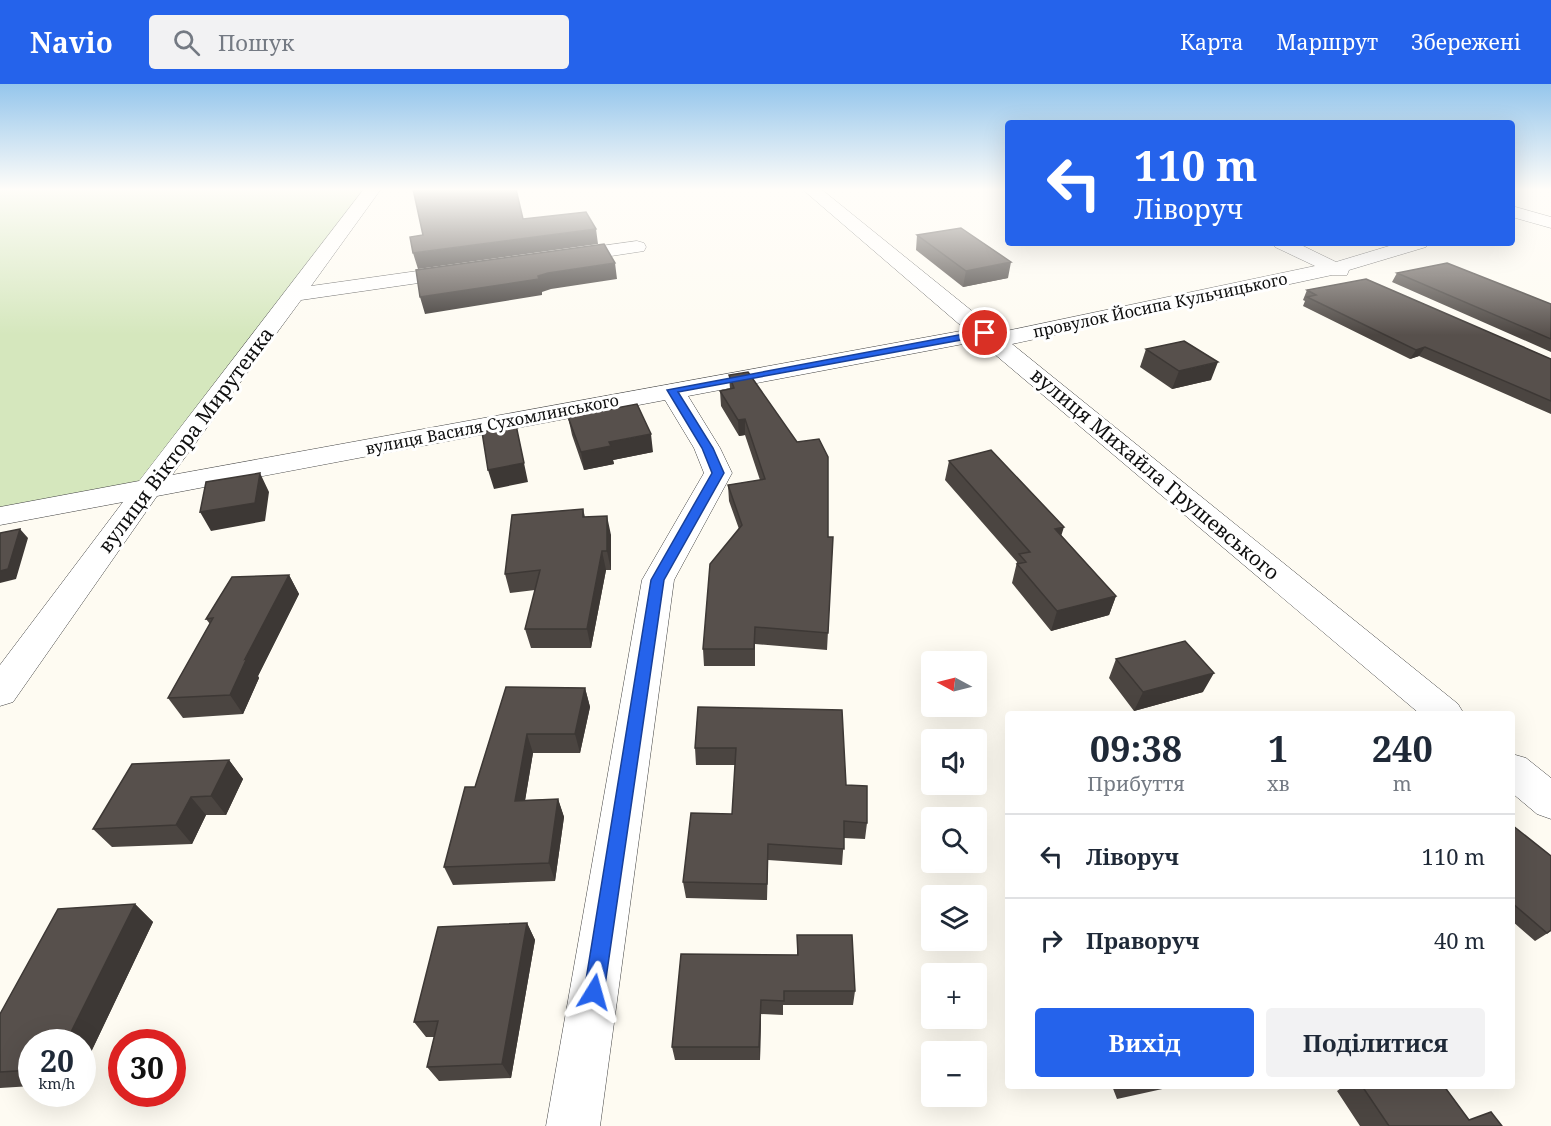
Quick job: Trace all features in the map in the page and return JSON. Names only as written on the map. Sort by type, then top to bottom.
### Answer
[{"type":"street","name":"вулиця Віктора Мирутенка","points":[[0,692],[147,490],[337,238]]},
{"type":"street","name":"вулиця Михайла Грушевського","points":[[869,238],[1441,711]]},
{"type":"street","points":[[1288,246],[1366,282]]},
{"type":"street","name":"провулок Йосипа Кульчицького","points":[[985,333],[1006,338],[1335,268],[1409,246]]},
{"type":"street","points":[[549,259],[637,247]]},
{"type":"street","points":[[296,294],[480,269]]},
{"type":"street","name":"вулиця Василя Сухомлинського","points":[[0,516],[985,333]]},
{"type":"street","points":[[573,1126],[658,580],[718,473],[707,448],[672,390]]},
{"type":"street","points":[[1515,772],[1551,802]]},
{"type":"green space","points":[[0,238],[332,238],[155,484],[0,511]]},
{"type":"building","points":[[410,238],[530,238],[413,253]]},
{"type":"building","points":[[921,238],[975,238],[1011,262],[966,271]]},
{"type":"building","points":[[604,244],[615,263],[548,273],[538,276],[539,279],[420,297],[416,270]]},
{"type":"building","points":[[1447,263],[1551,304],[1551,339],[1397,273]]},
{"type":"building","points":[[1366,279],[1551,359],[1551,401],[1425,347],[1416,350],[1307,297],[1316,295],[1307,290]]},
{"type":"building","points":[[1184,341],[1218,362],[1179,371],[1146,349]]},
{"type":"building","points":[[748,372],[797,442],[819,439],[828,457],[828,537],[833,537],[828,633],[755,627],[754,649],[703,649],[710,564],[742,525],[728,485],[765,479],[745,419],[738,420],[720,391],[734,388],[729,375]]},
{"type":"building","points":[[637,404],[651,434],[609,442],[611,446],[581,452],[568,417]]},
{"type":"building","points":[[516,425],[524,463],[488,470],[482,432]]},
{"type":"building","points":[[991,450],[1064,527],[1055,529],[1116,596],[1057,611],[1017,564],[1026,562],[1019,554],[1030,552],[949,461]]},
{"type":"building","points":[[260,473],[255,503],[200,512],[206,482]]},
{"type":"building","points":[[583,509],[583,517],[607,516],[607,551],[602,551],[587,629],[525,629],[540,570],[505,574],[512,515]]},
{"type":"building","points":[[20,529],[8,569],[0,571],[0,533]]},
{"type":"building","points":[[289,575],[245,659],[247,658],[230,695],[168,698],[213,618],[206,619],[232,577]]},
{"type":"building","points":[[1185,641],[1214,673],[1143,692],[1116,659]]},
{"type":"building","points":[[506,687],[585,688],[575,734],[527,734],[515,801],[558,799],[549,863],[444,867],[465,787],[475,787]]},
{"type":"building","points":[[698,707],[842,710],[846,785],[867,786],[867,823],[844,821],[844,849],[768,844],[767,884],[683,882],[691,813],[732,814],[736,748],[695,748]]},
{"type":"building","points":[[229,760],[211,796],[191,797],[176,825],[93,829],[132,764]]},
{"type":"building","points":[[1515,827],[1551,856],[1551,930],[1547,933],[1515,906]]},
{"type":"building","points":[[135,904],[72,1029],[18,1029],[18,1071],[0,1072],[0,1014],[58,909]]},
{"type":"building","points":[[527,923],[502,1064],[427,1067],[438,1021],[414,1022],[438,927]]},
{"type":"building","points":[[797,935],[852,935],[855,991],[784,991],[784,1001],[761,1000],[759,1047],[672,1047],[681,954],[798,955]]},
{"type":"building","points":[[1364,1089],[1446,1089],[1469,1120],[1491,1112],[1502,1126],[1389,1126]]},
{"type":"route","points":[[594,992],[658,580],[718,473],[707,448],[672,390],[985,333]]}]
